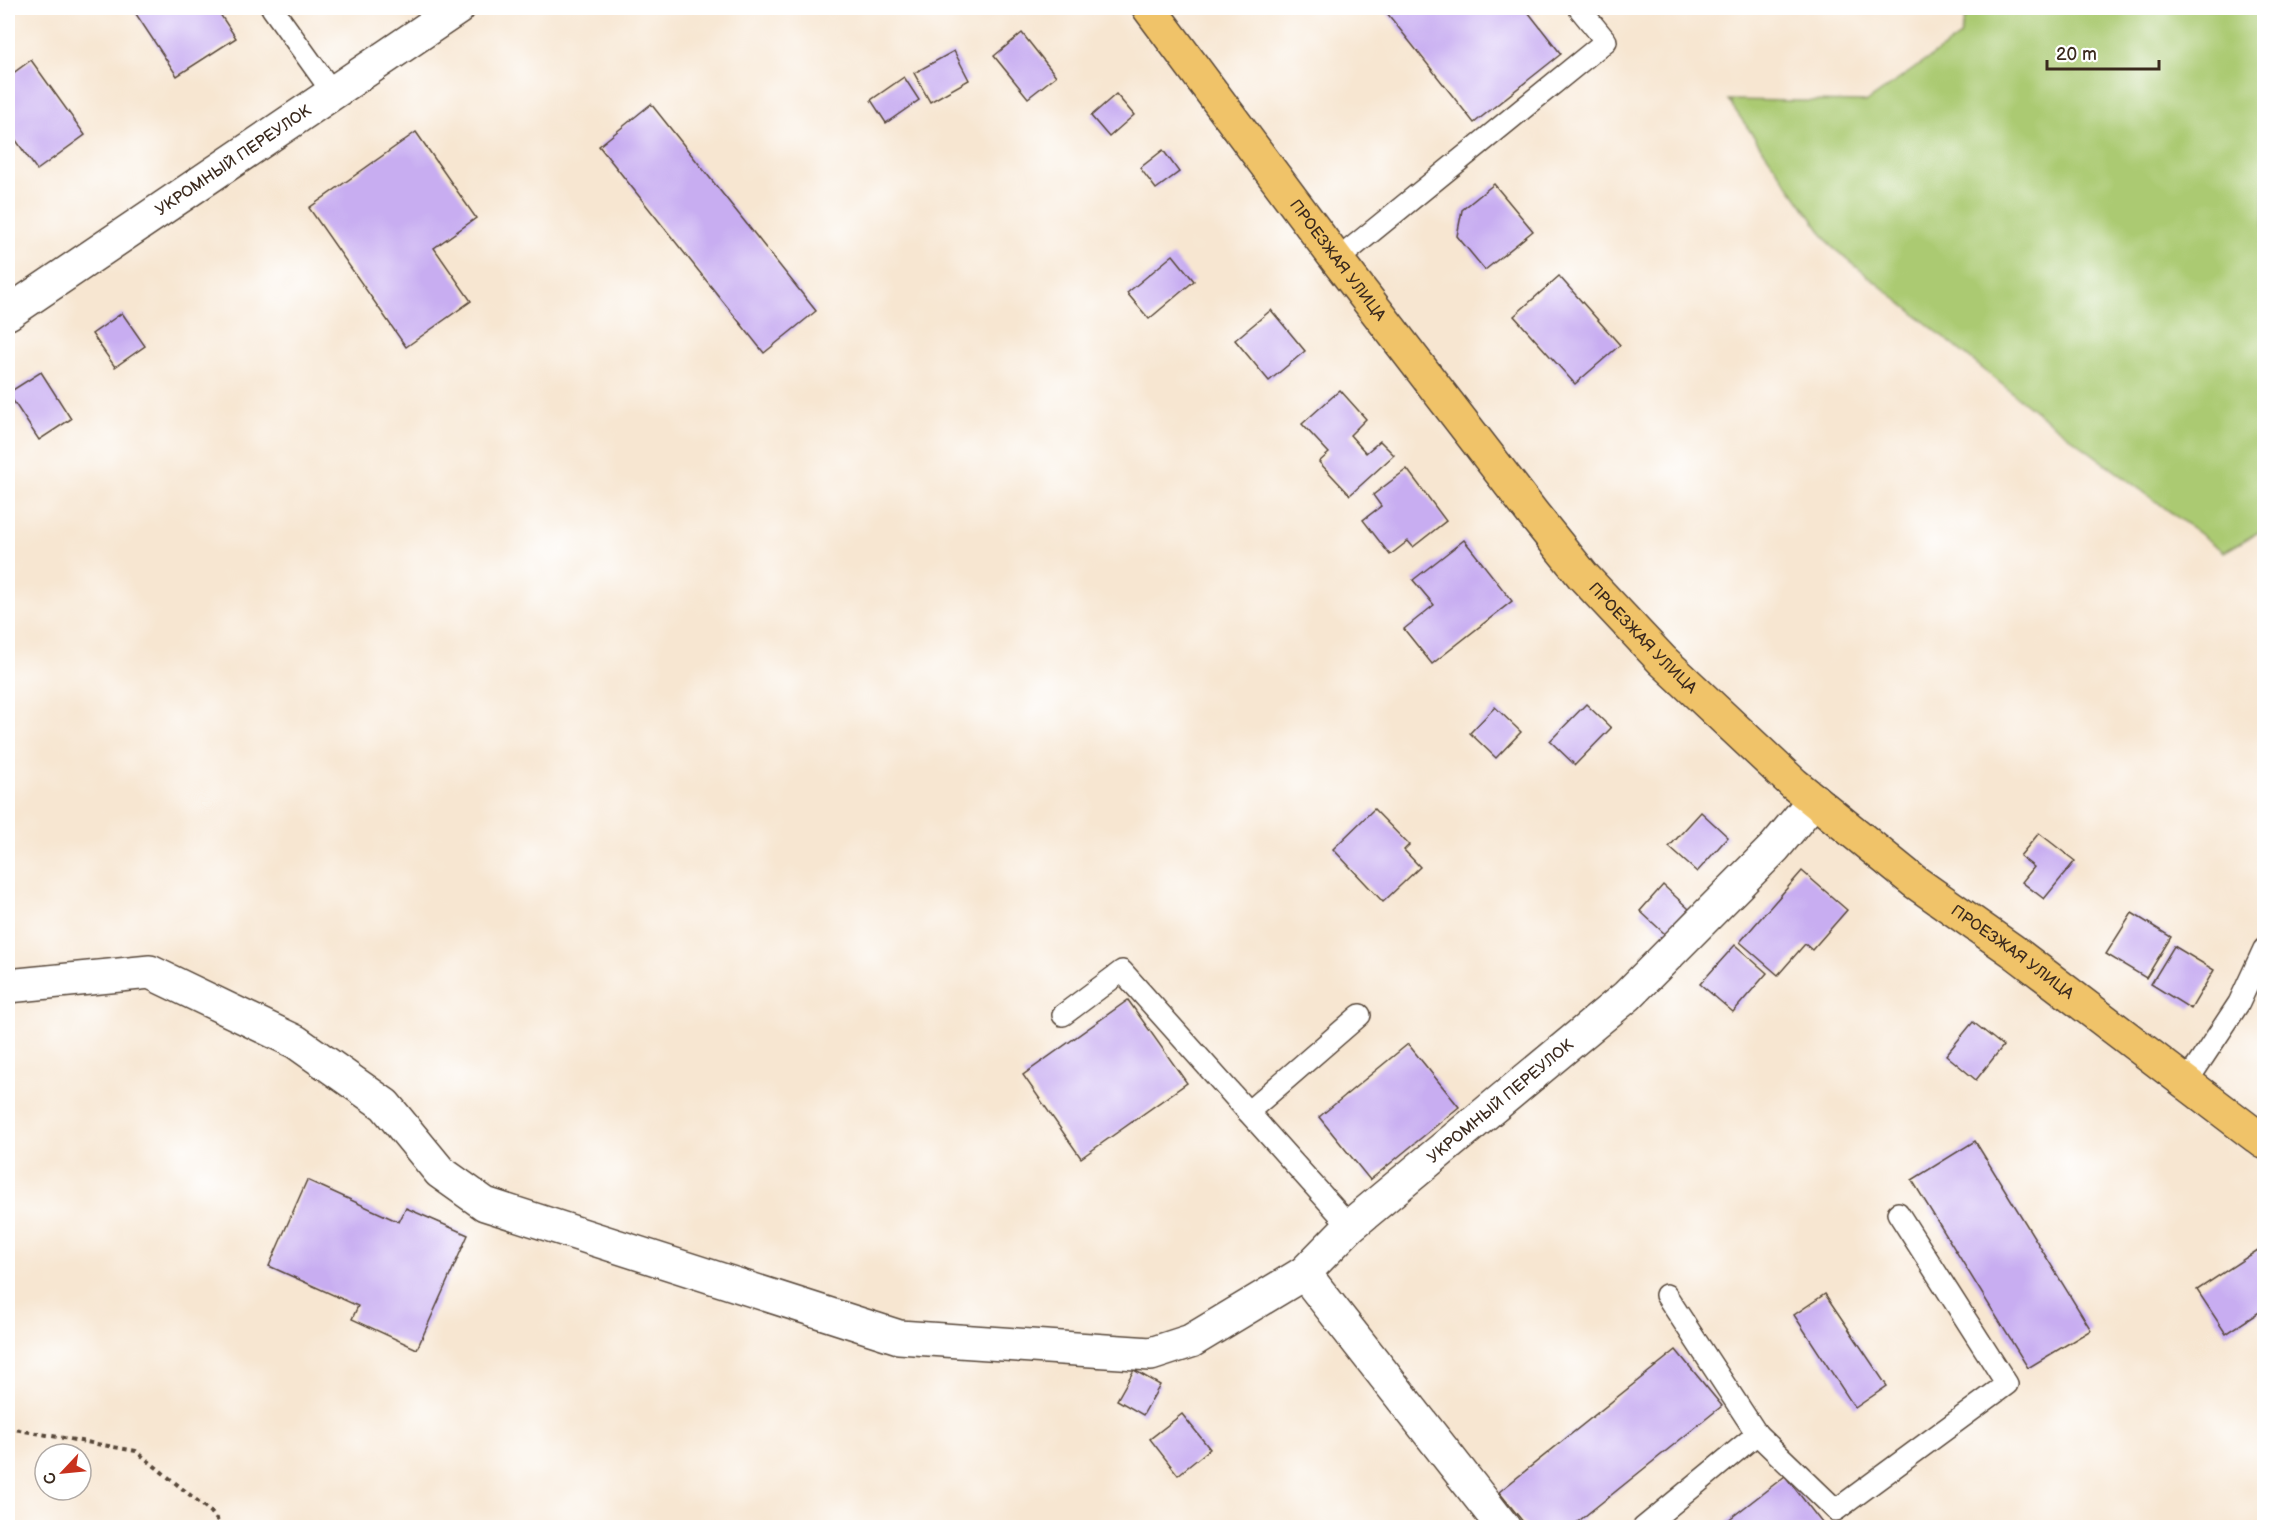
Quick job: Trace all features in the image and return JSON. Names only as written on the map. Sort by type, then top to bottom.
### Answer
[{"type":"main road","name":"ПРОЕЗЖАЯ УЛИЦА","points":[[1149,8],[1337,260],[1533,514],[1583,576],[1662,660],[1814,800],[1915,882],[2013,951],[2265,1142]]},
{"type":"street","name":"УКРОМНЫЙ ПЕРЕУЛОК","points":[[8,313],[458,8]]},
{"type":"street","name":"УКРОМНЫЙ ПЕРЕУЛОК","points":[[8,986],[150,972],[296,1042],[385,1105],[440,1172],[484,1204],[899,1337],[1151,1354],[1191,1341],[1304,1273],[1350,1226],[1627,996],[1775,847],[1814,800]]},
{"type":"street","points":[[1304,1273],[1504,1527]]},
{"type":"lane","points":[[273,8],[333,93]]},
{"type":"lane","points":[[1337,260],[1606,41],[1579,8]]},
{"type":"lane","points":[[2186,1083],[2239,1003],[2265,949]]},
{"type":"lane","points":[[1063,1015],[1122,971],[1350,1226]]},
{"type":"lane","points":[[1248,1112],[1360,1015]]},
{"type":"lane","points":[[1666,1295],[1757,1434],[1836,1510],[2007,1384],[1898,1213]]},
{"type":"lane","points":[[1643,1527],[1757,1434]]},
{"type":"path","points":[[8,1428],[136,1451],[211,1512],[223,1527]]},
{"type":"green space","points":[[1968,8],[2264,8],[2264,529],[2224,552],[2035,411],[1832,247],[1728,100],[1867,102],[1960,36]]},
{"type":"building","points":[[132,8],[216,8],[236,38],[177,76]]},
{"type":"building","points":[[1383,8],[1525,8],[1561,54],[1474,123]]},
{"type":"building","points":[[1022,33],[1056,76],[1028,98],[994,56]]},
{"type":"building","points":[[954,51],[969,80],[930,102],[914,73]]},
{"type":"building","points":[[31,60],[85,135],[37,170],[8,129],[8,77]]},
{"type":"building","points":[[904,77],[919,100],[886,123],[871,100]]},
{"type":"building","points":[[1116,94],[1134,115],[1109,137],[1091,116]]},
{"type":"building","points":[[651,104],[816,311],[764,353],[599,146]]},
{"type":"building","points":[[416,132],[476,218],[434,248],[471,301],[406,347],[309,208]]},
{"type":"building","points":[[1163,150],[1179,172],[1156,189],[1140,168]]},
{"type":"building","points":[[1494,184],[1533,231],[1485,270],[1457,236],[1462,210]]},
{"type":"building","points":[[1173,255],[1194,281],[1149,319],[1127,293]]},
{"type":"building","points":[[1559,276],[1620,345],[1575,384],[1514,316]]},
{"type":"building","points":[[1271,310],[1305,351],[1269,381],[1235,340]]},
{"type":"building","points":[[122,313],[145,346],[115,367],[92,334]]},
{"type":"building","points":[[41,372],[71,419],[39,440],[8,393]]},
{"type":"building","points":[[1340,390],[1366,419],[1350,435],[1366,453],[1380,441],[1394,455],[1350,495],[1319,462],[1329,453],[1302,424]]},
{"type":"building","points":[[1407,469],[1446,521],[1413,547],[1408,541],[1390,555],[1363,520],[1381,506],[1373,495]]},
{"type":"building","points":[[1464,540],[1512,601],[1432,664],[1404,629],[1434,605],[1413,580]]},
{"type":"building","points":[[1586,704],[1611,728],[1575,765],[1550,741]]},
{"type":"building","points":[[1495,707],[1521,732],[1496,758],[1470,733]]},
{"type":"building","points":[[1374,809],[1409,845],[1404,850],[1420,867],[1383,902],[1333,849]]},
{"type":"building","points":[[1701,812],[1728,837],[1697,872],[1669,847]]},
{"type":"building","points":[[2039,833],[2075,861],[2044,899],[2022,882],[2034,867],[2020,856]]},
{"type":"building","points":[[1802,871],[1847,910],[1812,950],[1805,944],[1778,975],[1740,942]]},
{"type":"building","points":[[1663,885],[1689,909],[1665,934],[1640,911]]},
{"type":"building","points":[[2132,913],[2171,937],[2146,978],[2106,954]]},
{"type":"building","points":[[1735,945],[1767,973],[1733,1012],[1700,984]]},
{"type":"building","points":[[2174,946],[2214,970],[2191,1009],[2151,984]]},
{"type":"building","points":[[1128,1000],[1187,1083],[1081,1158],[1023,1075]]},
{"type":"building","points":[[1973,1022],[2003,1046],[1976,1080],[1946,1055]]},
{"type":"building","points":[[1408,1044],[1459,1107],[1370,1180],[1319,1117]]},
{"type":"building","points":[[1975,1141],[2091,1330],[2028,1368],[1912,1180]]},
{"type":"building","points":[[307,1180],[399,1222],[406,1208],[468,1235],[417,1349],[352,1319],[358,1306],[269,1266]]},
{"type":"building","points":[[2264,1246],[2264,1309],[2226,1334],[2197,1290]]},
{"type":"building","points":[[1825,1294],[1887,1386],[1855,1408],[1794,1315]]},
{"type":"building","points":[[1676,1350],[1722,1406],[1570,1528],[1528,1528],[1499,1492]]},
{"type":"building","points":[[1134,1370],[1160,1385],[1143,1415],[1117,1400]]},
{"type":"building","points":[[1182,1414],[1210,1449],[1178,1475],[1150,1439]]},
{"type":"building","points":[[1785,1476],[1826,1528],[1718,1528]]}]
